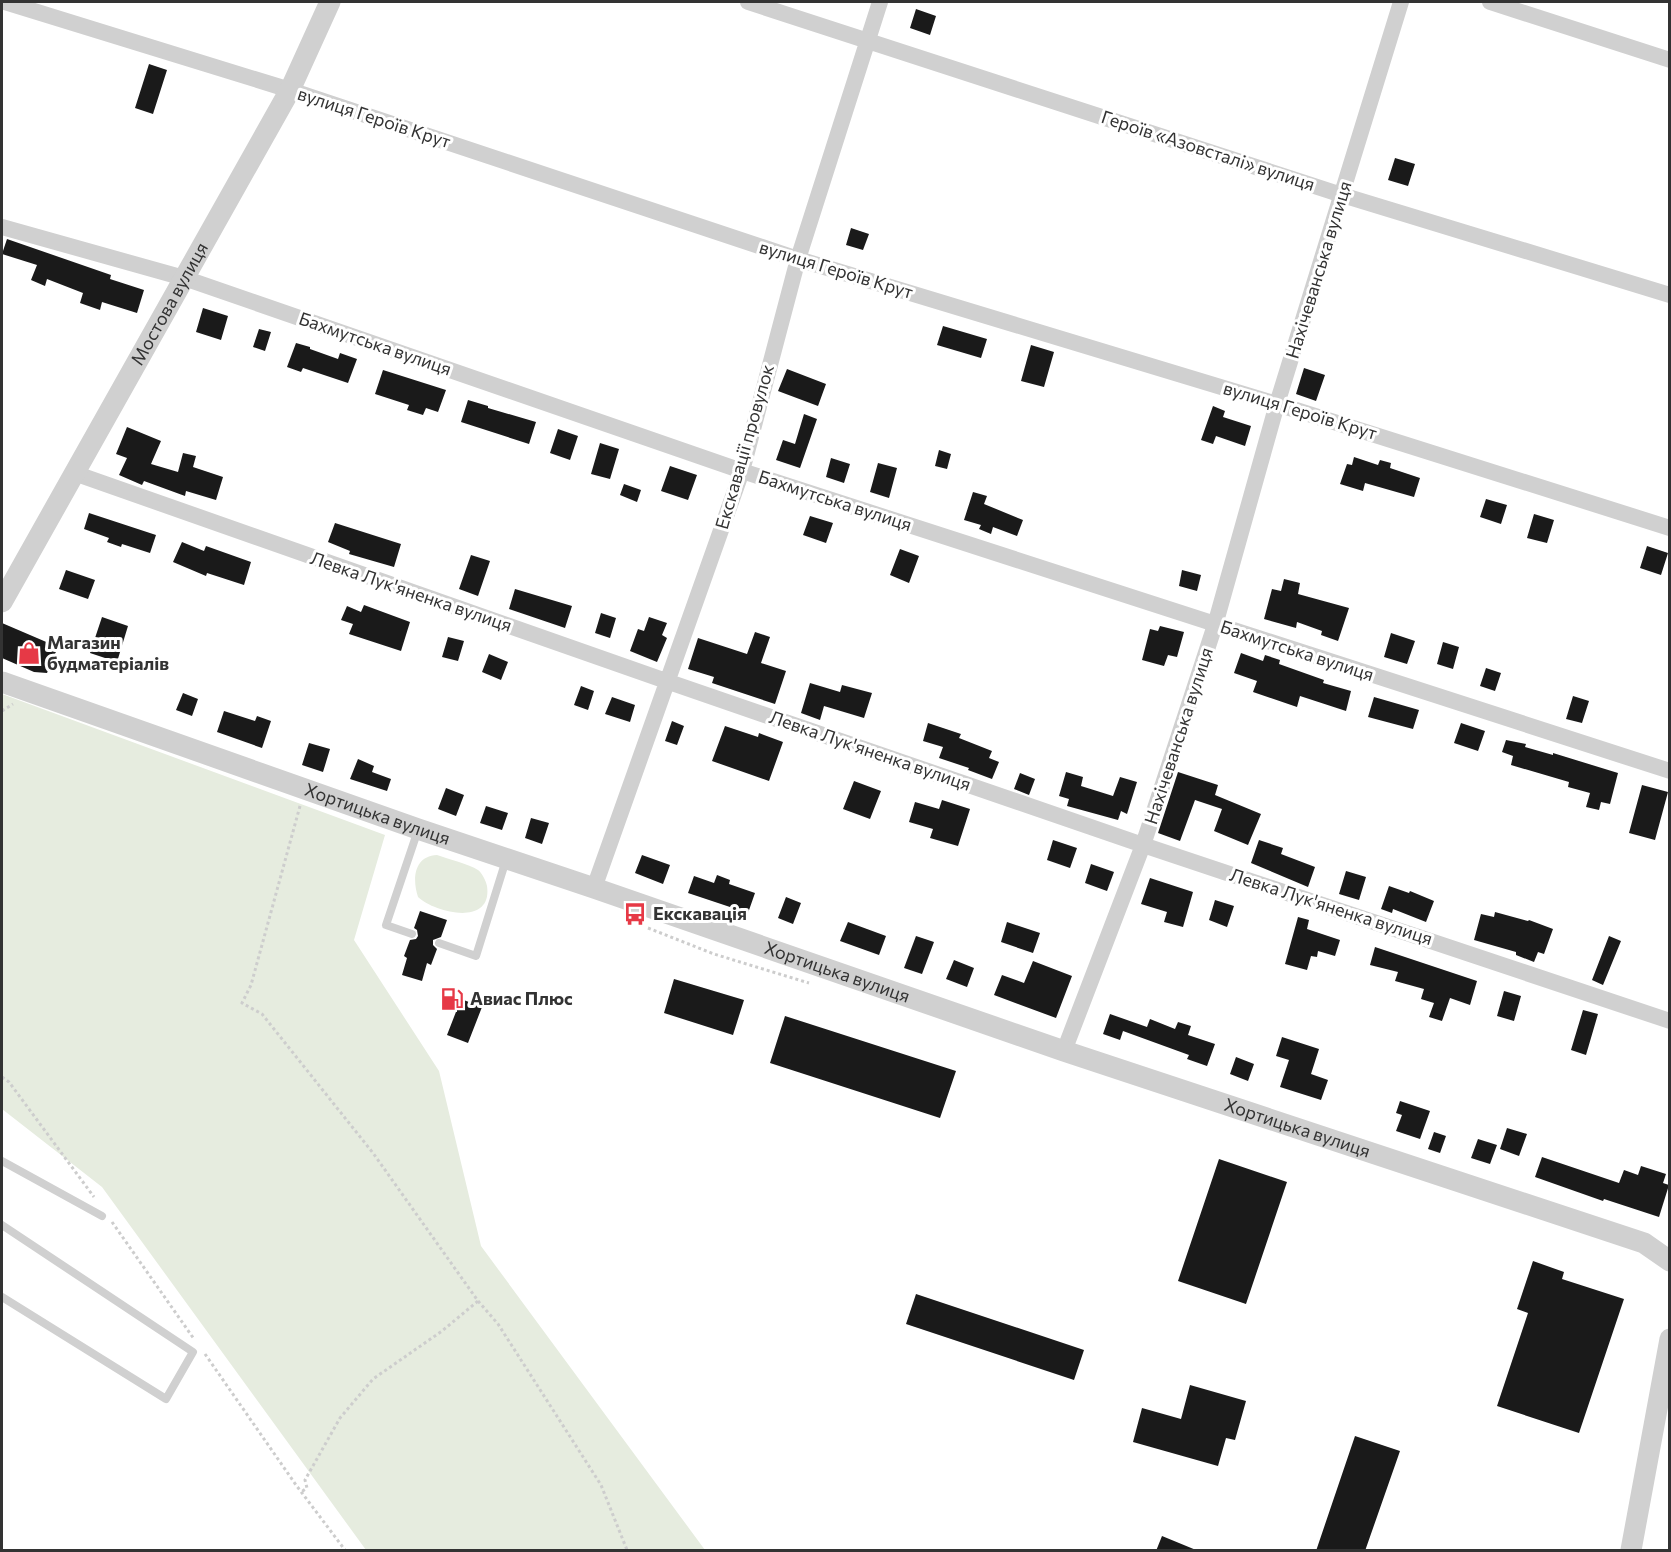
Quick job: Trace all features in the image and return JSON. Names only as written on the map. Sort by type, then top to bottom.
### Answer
[{"type":"street","name":"вулиця Героїв Крут","points":[[5,2],[290,90],[798,259],[1277,404],[1670,528]]},
{"type":"street","name":"Мостова вулиця","points":[[2,602],[290,90],[330,2]]},
{"type":"street","name":"Героїв «Азовсталі» вулиця","points":[[748,2],[868,39],[1342,195],[1670,295]]},
{"type":"street","name":"Екскавації провулок","points":[[594,888],[742,471],[798,259],[880,2]]},
{"type":"street","name":"Нахічеванська вулиця","points":[[1064,1051],[1143,845],[1215,625],[1277,404],[1401,2]]},
{"type":"street","points":[[1490,2],[1670,60]]},
{"type":"street","name":"Бахмутська вулиця","points":[[2,227],[184,278],[742,471],[1670,771]]},
{"type":"street","name":"Левка Лук'яненка вулиця","points":[[74,474],[1143,845],[1670,1021]]},
{"type":"street","name":"Хортицька вулиця","points":[[2,682],[506,860],[594,888],[1064,1051],[1644,1243],[1670,1261]]},
{"type":"street","points":[[1631,1551],[1670,1339]]},
{"type":"lane","points":[[412,934],[386,925],[418,829]]},
{"type":"lane","points":[[439,943],[476,956],[506,860]]},
{"type":"lane","points":[[2,1161],[106,1218]]},
{"type":"lane","points":[[2,1225],[193,1352],[166,1399],[2,1298]]},
{"type":"path","points":[[2,711],[17,702]]},
{"type":"path","points":[[300,804],[251,985],[242,1003],[262,1014],[373,1153],[478,1301],[505,1334],[601,1485],[627,1551]]},
{"type":"path","points":[[2,1077],[9,1082],[97,1201]]},
{"type":"path","points":[[106,1218],[197,1342]]},
{"type":"path","points":[[301,1492],[307,1488],[305,1480],[340,1418],[373,1379],[442,1331],[478,1301]]},
{"type":"path","points":[[203,1352],[345,1551]]},
{"type":"shaded area","points":[[2,694],[385,835],[354,940],[439,1071],[481,1246],[705,1550],[366,1550],[102,1187],[2,1109]]},
{"type":"shaded area","points":[[437,855],[469,866],[481,873],[487,886],[486,899],[481,907],[472,912],[461,913],[437,908],[418,897],[415,876],[419,864],[429,856]]},
{"type":"building","points":[[916,9],[936,16],[930,35],[910,28]]},
{"type":"building","points":[[149,64],[167,70],[153,114],[135,108]]},
{"type":"building","points":[[1395,158],[1415,164],[1408,186],[1388,180]]},
{"type":"building","points":[[851,228],[869,234],[863,250],[846,245]]},
{"type":"building","points":[[7,239],[111,275],[110,279],[144,290],[137,313],[102,302],[100,310],[80,303],[83,293],[47,279],[45,286],[31,280],[37,265],[2,254]]},
{"type":"building","points":[[203,308],[228,316],[221,340],[196,332]]},
{"type":"building","points":[[943,326],[987,339],[981,358],[937,345]]},
{"type":"building","points":[[259,329],[271,332],[265,351],[253,347]]},
{"type":"building","points":[[296,343],[338,359],[340,353],[357,359],[348,383],[303,368],[301,372],[287,367]]},
{"type":"building","points":[[1031,345],[1054,352],[1044,387],[1021,381]]},
{"type":"building","points":[[1304,368],[1325,375],[1316,401],[1296,394]]},
{"type":"building","points":[[787,369],[826,384],[818,406],[778,391]]},
{"type":"building","points":[[383,370],[446,390],[438,412],[426,408],[423,415],[407,410],[409,405],[375,394]]},
{"type":"building","points":[[468,400],[536,422],[529,444],[461,422]]},
{"type":"building","points":[[1213,406],[1225,411],[1223,417],[1251,426],[1245,446],[1216,436],[1213,444],[1201,440]]},
{"type":"building","points":[[804,414],[817,419],[800,468],[776,460],[783,440],[795,444]]},
{"type":"building","points":[[127,427],[161,441],[151,464],[178,472],[183,453],[196,456],[193,467],[223,477],[216,500],[186,491],[185,496],[144,481],[142,485],[119,475],[127,458],[116,454]]},
{"type":"building","points":[[558,429],[578,436],[570,460],[550,453]]},
{"type":"building","points":[[600,443],[619,449],[610,479],[591,474]]},
{"type":"building","points":[[939,450],[951,454],[947,469],[935,466]]},
{"type":"building","points":[[1354,457],[1378,465],[1380,460],[1391,463],[1390,468],[1420,478],[1414,497],[1365,483],[1363,491],[1340,484],[1347,464],[1352,465]]},
{"type":"building","points":[[831,458],[850,464],[844,483],[826,477]]},
{"type":"building","points":[[878,463],[897,468],[889,498],[870,492]]},
{"type":"building","points":[[670,466],[697,475],[688,500],[661,491]]},
{"type":"building","points":[[624,484],[641,490],[637,502],[620,495]]},
{"type":"building","points":[[973,492],[987,496],[984,504],[1023,520],[1017,536],[993,527],[991,534],[979,529],[981,525],[964,520]]},
{"type":"building","points":[[1486,499],[1507,505],[1501,524],[1480,517]]},
{"type":"building","points":[[89,513],[156,535],[150,553],[107,542],[109,538],[84,529]]},
{"type":"building","points":[[1534,514],[1554,520],[1547,543],[1527,538]]},
{"type":"building","points":[[810,516],[833,523],[826,543],[803,535]]},
{"type":"building","points":[[335,523],[401,544],[394,567],[349,554],[350,551],[328,542]]},
{"type":"building","points":[[182,542],[204,551],[206,546],[251,562],[244,585],[207,573],[206,576],[173,562]]},
{"type":"building","points":[[1647,546],[1668,553],[1661,575],[1640,568]]},
{"type":"building","points":[[900,549],[919,556],[909,583],[890,575]]},
{"type":"building","points":[[471,555],[490,561],[478,596],[459,589]]},
{"type":"building","points":[[66,570],[95,580],[88,599],[59,589]]},
{"type":"building","points":[[1182,570],[1201,575],[1197,591],[1179,586]]},
{"type":"building","points":[[1284,579],[1300,583],[1298,594],[1349,608],[1338,641],[1321,635],[1322,631],[1297,622],[1296,628],[1264,619],[1272,589],[1281,591]]},
{"type":"building","points":[[515,589],[572,606],[565,628],[509,609]]},
{"type":"building","points":[[364,605],[410,622],[401,651],[349,634],[353,624],[341,620],[347,606],[361,612]]},
{"type":"building","points":[[601,613],[616,618],[610,638],[595,633]]},
{"type":"building","points":[[102,617],[128,626],[117,662],[90,653]]},
{"type":"building","points":[[649,617],[667,623],[662,635],[667,638],[657,662],[630,651],[638,629],[644,631]]},
{"type":"building","name":"Магазин будматеріалів","points":[[2,623],[58,647],[47,673],[34,672],[2,658]]},
{"type":"building","points":[[1160,626],[1184,632],[1177,657],[1168,655],[1164,666],[1142,660],[1150,629],[1158,631]]},
{"type":"building","points":[[755,632],[770,637],[761,663],[786,671],[775,704],[712,683],[714,677],[688,669],[698,638],[747,654]]},
{"type":"building","points":[[1391,633],[1415,641],[1407,664],[1384,657]]},
{"type":"building","points":[[448,637],[464,641],[458,661],[442,657]]},
{"type":"building","points":[[1443,642],[1459,647],[1453,669],[1437,664]]},
{"type":"building","points":[[1241,653],[1263,661],[1265,655],[1280,660],[1279,664],[1324,680],[1323,683],[1351,691],[1346,711],[1300,696],[1297,707],[1253,692],[1257,681],[1234,673]]},
{"type":"building","points":[[489,654],[508,662],[501,680],[482,672]]},
{"type":"building","points":[[1486,668],[1501,673],[1495,691],[1480,686]]},
{"type":"building","points":[[810,683],[840,692],[842,685],[872,693],[864,718],[824,706],[820,720],[801,713]]},
{"type":"building","points":[[581,686],[594,691],[588,710],[574,705]]},
{"type":"building","points":[[183,693],[198,699],[192,716],[176,710]]},
{"type":"building","points":[[1573,696],[1589,701],[1582,723],[1566,719]]},
{"type":"building","points":[[612,697],[635,705],[630,722],[605,714]]},
{"type":"building","points":[[1374,697],[1419,710],[1413,729],[1368,717]]},
{"type":"building","points":[[224,711],[255,721],[257,716],[271,721],[262,748],[217,732]]},
{"type":"building","points":[[672,721],[684,726],[677,745],[665,741]]},
{"type":"building","points":[[928,723],[961,734],[959,738],[992,751],[989,758],[999,762],[992,779],[939,758],[943,747],[923,741]]},
{"type":"building","points":[[1461,723],[1485,731],[1478,751],[1454,743]]},
{"type":"building","points":[[725,726],[758,737],[759,733],[783,742],[769,781],[712,761]]},
{"type":"building","points":[[1506,740],[1526,744],[1525,747],[1618,773],[1610,804],[1601,802],[1599,810],[1586,807],[1590,793],[1568,787],[1569,782],[1511,765],[1513,756],[1502,752]]},
{"type":"building","points":[[309,743],[330,749],[323,772],[302,765]]},
{"type":"building","points":[[358,759],[374,766],[372,772],[391,779],[387,791],[350,779]]},
{"type":"building","points":[[1066,772],[1083,777],[1081,786],[1113,796],[1120,777],[1137,782],[1127,814],[1121,811],[1118,820],[1067,806],[1069,799],[1059,796]]},
{"type":"building","points":[[1178,772],[1218,785],[1215,795],[1261,814],[1248,845],[1214,831],[1222,809],[1195,800],[1180,841],[1158,833]]},
{"type":"building","points":[[1020,773],[1035,779],[1029,795],[1014,789]]},
{"type":"building","points":[[854,781],[881,791],[870,819],[843,809]]},
{"type":"building","points":[[1642,785],[1668,792],[1655,840],[1629,833]]},
{"type":"building","points":[[446,788],[464,795],[456,816],[438,809]]},
{"type":"building","points":[[942,800],[970,809],[958,846],[930,838],[933,829],[909,822],[915,802],[939,809]]},
{"type":"building","points":[[486,806],[508,813],[502,830],[480,823]]},
{"type":"building","points":[[531,818],[549,823],[542,844],[525,838]]},
{"type":"building","points":[[1053,840],[1077,848],[1070,868],[1047,860]]},
{"type":"building","points":[[1259,840],[1283,848],[1281,854],[1315,867],[1308,887],[1251,863]]},
{"type":"building","points":[[642,855],[670,865],[663,884],[635,873]]},
{"type":"building","points":[[1091,864],[1114,872],[1107,891],[1085,883]]},
{"type":"building","points":[[1346,871],[1366,877],[1359,900],[1339,894]]},
{"type":"building","points":[[717,875],[730,880],[729,884],[755,893],[748,913],[688,893],[694,876],[714,883]]},
{"type":"building","points":[[1150,878],[1193,892],[1183,927],[1164,922],[1167,912],[1141,904]]},
{"type":"building","points":[[1389,886],[1409,893],[1410,891],[1434,901],[1426,922],[1393,909],[1392,913],[1381,909]]},
{"type":"building","points":[[786,897],[801,903],[793,924],[778,918]]},
{"type":"building","points":[[1215,900],[1234,906],[1227,927],[1209,920]]},
{"type":"building","points":[[420,911],[447,920],[441,937],[433,940],[433,945],[437,949],[431,965],[427,963],[422,981],[402,975],[407,958],[404,956],[410,940],[418,936],[414,928]]},
{"type":"building","points":[[1495,912],[1529,920],[1553,929],[1544,954],[1538,952],[1534,962],[1516,955],[1516,952],[1474,940],[1481,914],[1494,917]]},
{"type":"building","points":[[1298,917],[1309,920],[1307,929],[1340,940],[1335,956],[1318,951],[1317,957],[1311,956],[1307,970],[1285,964]]},
{"type":"building","points":[[848,922],[886,936],[879,955],[840,941]]},
{"type":"building","points":[[1007,922],[1040,933],[1033,953],[1001,942]]},
{"type":"building","points":[[916,936],[934,942],[922,974],[904,968]]},
{"type":"building","points":[[1609,936],[1621,941],[1603,985],[1592,980]]},
{"type":"building","points":[[1375,947],[1477,981],[1470,1005],[1450,998],[1442,1021],[1429,1017],[1434,1003],[1421,999],[1424,989],[1395,981],[1398,972],[1370,965]]},
{"type":"building","points":[[954,960],[974,968],[967,987],[946,979]]},
{"type":"building","points":[[1033,961],[1072,976],[1056,1018],[994,995],[1002,975],[1024,983]]},
{"type":"building","points":[[674,979],[744,1000],[733,1035],[664,1013]]},
{"type":"building","points":[[1504,991],[1521,996],[1514,1021],[1497,1016]]},
{"type":"building","points":[[461,999],[482,1007],[468,1043],[447,1035]]},
{"type":"building","points":[[1583,1010],[1598,1014],[1586,1055],[1571,1050]]},
{"type":"building","points":[[1110,1014],[1147,1027],[1150,1019],[1175,1029],[1178,1022],[1191,1026],[1188,1035],[1215,1044],[1207,1066],[1187,1059],[1189,1055],[1123,1031],[1120,1040],[1103,1034]]},
{"type":"building","points":[[785,1016],[956,1071],[940,1118],[770,1063]]},
{"type":"building","points":[[1282,1037],[1319,1049],[1311,1074],[1328,1080],[1321,1100],[1280,1087],[1289,1060],[1276,1056]]},
{"type":"building","points":[[1236,1057],[1254,1064],[1248,1081],[1230,1074]]},
{"type":"building","points":[[1400,1101],[1430,1111],[1420,1139],[1396,1131],[1402,1115],[1396,1113]]},
{"type":"building","points":[[1507,1128],[1527,1134],[1519,1156],[1500,1149]]},
{"type":"building","points":[[1434,1132],[1446,1136],[1440,1153],[1428,1149]]},
{"type":"building","points":[[1478,1139],[1497,1145],[1490,1164],[1471,1158]]},
{"type":"building","points":[[1542,1157],[1619,1183],[1624,1170],[1638,1175],[1641,1166],[1666,1174],[1663,1183],[1669,1185],[1659,1217],[1604,1199],[1603,1201],[1535,1177]]},
{"type":"building","points":[[1219,1159],[1287,1182],[1246,1304],[1178,1281]]},
{"type":"building","points":[[1533,1261],[1564,1272],[1562,1279],[1624,1299],[1579,1433],[1497,1406],[1528,1313],[1517,1309]]},
{"type":"building","points":[[916,1294],[1084,1350],[1074,1380],[906,1324]]},
{"type":"building","points":[[1190,1385],[1246,1401],[1235,1440],[1226,1438],[1218,1466],[1133,1442],[1142,1408],[1181,1419]]},
{"type":"building","points":[[1355,1436],[1400,1451],[1365,1551],[1316,1551]]},
{"type":"building","points":[[1162,1536],[1196,1550],[1196,1551],[1156,1551]]},
{"type":"place","name":"Магазин будматеріалів","points":[[29,653]]},
{"type":"place","name":"Екскавація","points":[[635,914]]},
{"type":"place","name":"Авиас Плюс","points":[[452,999]]}]
